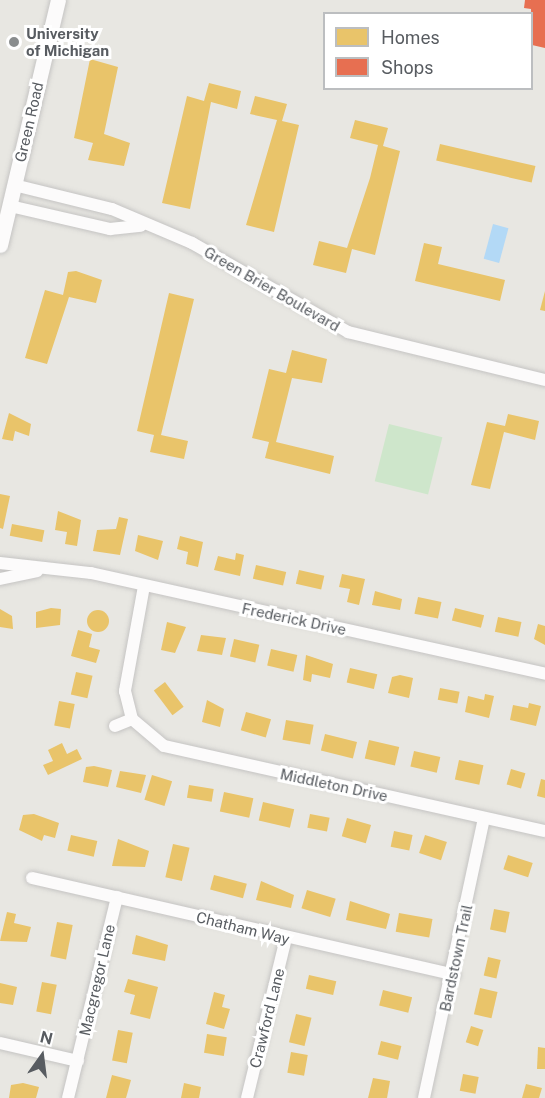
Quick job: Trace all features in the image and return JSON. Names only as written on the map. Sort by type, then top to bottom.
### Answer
[{"type":"street","name":"Green Road","points":[[0,245],[58,0]]},
{"type":"street","name":"Green Brier Boulevard","points":[[14,185],[112,209],[141,226],[213,252],[348,332],[545,380]]},
{"type":"street","name":"Green Brier Boulevard","points":[[9,206],[110,229],[141,226]]},
{"type":"street","name":"Frederick Drive","points":[[0,563],[144,586],[545,674]]},
{"type":"street","name":"Frederick Drive","points":[[0,579],[43,569]]},
{"type":"street","points":[[115,726],[132,719],[127,670],[144,586]]},
{"type":"street","name":"Middleton Drive","points":[[132,719],[164,746],[184,752],[545,831]]},
{"type":"street","name":"Bardstown Trail","points":[[424,1098],[454,975],[484,818]]},
{"type":"street","name":"Chatham Way","points":[[32,878],[454,975]]},
{"type":"street","name":"Macgregor Lane","points":[[68,1098],[117,897]]},
{"type":"street","name":"Crawford Lane","points":[[247,1098],[286,938]]},
{"type":"street","points":[[0,1043],[78,1060]]},
{"type":"green space","points":[[389,424],[442,437],[428,495],[375,481]]},
{"type":"water","points":[[493,224],[508,228],[499,263],[484,259]]},
{"type":"building: Homes","points":[[90,59],[118,67],[104,134],[130,143],[124,166],[88,160],[93,143],[74,138]]},
{"type":"building: Homes","points":[[209,83],[241,91],[237,109],[211,102],[190,209],[162,203],[187,96],[204,101]]},
{"type":"building: Homes","points":[[255,96],[287,104],[282,121],[299,125],[274,232],[246,225],[277,120],[250,114]]},
{"type":"building: Homes","points":[[355,120],[388,128],[383,146],[400,151],[375,255],[352,249],[346,273],[313,265],[319,241],[347,248],[370,178],[378,145],[350,138]]},
{"type":"building: Homes","points":[[440,144],[535,166],[532,183],[436,161]]},
{"type":"building: Homes","points":[[424,243],[442,247],[438,264],[505,280],[500,301],[415,281]]},
{"type":"building: Homes","points":[[76,271],[102,280],[96,303],[69,297],[47,364],[25,358],[45,290],[63,295],[68,272]]},
{"type":"building: Homes","points":[[545,291],[545,311],[540,310]]},
{"type":"building: Homes","points":[[169,293],[194,299],[161,435],[188,441],[184,459],[150,452],[154,435],[137,431]]},
{"type":"building: Homes","points":[[292,350],[327,359],[322,383],[292,378],[276,442],[334,456],[330,474],[265,458],[269,442],[252,438],[269,369],[286,373]]},
{"type":"building: Homes","points":[[9,413],[31,424],[29,436],[15,431],[13,441],[2,439]]},
{"type":"building: Homes","points":[[508,414],[539,421],[535,440],[504,432],[490,489],[471,485],[487,422],[505,426]]},
{"type":"building: Homes","points":[[0,494],[10,496],[3,529],[0,528]]},
{"type":"building: Homes","points":[[58,511],[81,520],[77,546],[65,544],[67,532],[55,530]]},
{"type":"building: Homes","points":[[119,517],[128,519],[120,555],[93,551],[97,530],[116,529]]},
{"type":"building: Homes","points":[[12,524],[44,530],[42,542],[10,536]]},
{"type":"building: Homes","points":[[138,535],[163,541],[158,560],[135,551]]},
{"type":"building: Homes","points":[[180,536],[203,542],[198,567],[186,564],[188,552],[177,549]]},
{"type":"building: Homes","points":[[236,553],[244,555],[240,576],[214,570],[218,556],[235,560]]},
{"type":"building: Homes","points":[[256,565],[286,572],[283,586],[253,579]]},
{"type":"building: Homes","points":[[299,570],[324,576],[321,589],[296,584]]},
{"type":"building: Homes","points":[[342,574],[365,579],[359,605],[347,602],[350,589],[339,587]]},
{"type":"building: Homes","points":[[375,591],[402,599],[400,610],[372,605]]},
{"type":"building: Homes","points":[[418,597],[441,602],[438,619],[414,614]]},
{"type":"building: Homes","points":[[51,608],[61,609],[60,625],[36,628],[36,612]]},
{"type":"building: Homes","points":[[455,608],[484,615],[481,628],[452,621]]},
{"type":"building: Homes","points":[[0,609],[12,616],[13,629],[0,627]]},
{"type":"building: Homes","points":[[98,610],[106,613],[109,621],[106,629],[98,632],[90,629],[87,621],[90,613]]},
{"type":"building: Homes","points":[[498,617],[521,622],[518,637],[495,632]]},
{"type":"building: Homes","points":[[167,622],[186,627],[175,653],[161,650]]},
{"type":"building: Homes","points":[[538,624],[545,626],[545,645],[534,639]]},
{"type":"building: Homes","points":[[78,630],[92,634],[89,647],[100,650],[96,663],[71,656]]},
{"type":"building: Homes","points":[[201,635],[226,638],[222,655],[197,651]]},
{"type":"building: Homes","points":[[234,639],[259,645],[255,662],[230,657]]},
{"type":"building: Homes","points":[[271,649],[297,655],[293,672],[267,666]]},
{"type":"building: Homes","points":[[306,655],[333,664],[330,678],[312,674],[311,682],[303,680]]},
{"type":"building: Homes","points":[[350,668],[377,674],[374,689],[347,683]]},
{"type":"building: Homes","points":[[76,672],[93,676],[87,698],[71,694]]},
{"type":"building: Homes","points":[[400,675],[413,678],[409,698],[388,693],[392,677]]},
{"type":"building: Homes","points":[[165,682],[184,707],[172,715],[154,690]]},
{"type":"building: Homes","points":[[440,688],[460,692],[457,704],[438,700]]},
{"type":"building: Homes","points":[[485,694],[494,696],[489,718],[465,712],[468,696],[484,700]]},
{"type":"building: Homes","points":[[207,700],[224,709],[220,727],[202,722]]},
{"type":"building: Homes","points":[[59,701],[75,704],[70,729],[54,726]]},
{"type":"building: Homes","points":[[529,703],[541,706],[536,726],[510,720],[513,705],[528,708]]},
{"type":"building: Homes","points":[[246,712],[271,719],[266,737],[241,730]]},
{"type":"building: Homes","points":[[286,720],[314,725],[310,745],[283,740]]},
{"type":"building: Homes","points":[[325,734],[357,742],[353,758],[321,750]]},
{"type":"building: Homes","points":[[369,740],[399,747],[395,765],[365,759]]},
{"type":"building: Homes","points":[[62,743],[67,754],[77,749],[82,759],[48,775],[43,765],[53,761],[48,750]]},
{"type":"building: Homes","points":[[414,751],[440,757],[437,773],[410,767]]},
{"type":"building: Homes","points":[[459,760],[483,765],[479,785],[455,780]]},
{"type":"building: Homes","points":[[94,766],[112,770],[108,787],[83,782],[86,767]]},
{"type":"building: Homes","points":[[511,769],[525,773],[521,789],[507,784]]},
{"type":"building: Homes","points":[[120,771],[146,775],[141,793],[116,787]]},
{"type":"building: Homes","points":[[152,775],[172,781],[164,806],[144,800]]},
{"type":"building: Homes","points":[[541,779],[545,780],[545,798],[537,796]]},
{"type":"building: Homes","points":[[189,785],[214,789],[212,802],[187,798]]},
{"type":"building: Homes","points":[[224,792],[253,798],[249,818],[220,812]]},
{"type":"building: Homes","points":[[263,802],[294,809],[290,828],[259,821]]},
{"type":"building: Homes","points":[[34,814],[59,823],[55,838],[44,835],[42,841],[19,830],[23,815]]},
{"type":"building: Homes","points":[[310,814],[330,818],[327,832],[307,828]]},
{"type":"building: Homes","points":[[347,818],[371,825],[366,843],[342,836]]},
{"type":"building: Homes","points":[[394,831],[413,835],[409,851],[391,847]]},
{"type":"building: Homes","points":[[71,835],[97,841],[94,857],[67,851]]},
{"type":"building: Homes","points":[[425,835],[447,842],[441,860],[419,853]]},
{"type":"building: Homes","points":[[118,839],[149,851],[145,867],[112,866]]},
{"type":"building: Homes","points":[[173,844],[190,848],[182,881],[165,877]]},
{"type":"building: Homes","points":[[508,855],[533,863],[528,877],[503,869]]},
{"type":"building: Homes","points":[[214,875],[247,884],[243,898],[210,889]]},
{"type":"building: Homes","points":[[261,881],[294,895],[291,908],[256,900]]},
{"type":"building: Homes","points":[[307,890],[336,899],[330,917],[301,908]]},
{"type":"building: Homes","points":[[350,901],[390,914],[386,929],[346,920]]},
{"type":"building: Homes","points":[[494,909],[510,912],[506,933],[490,930]]},
{"type":"building: Homes","points":[[7,912],[16,914],[14,923],[31,927],[27,942],[0,941]]},
{"type":"building: Homes","points":[[399,913],[432,919],[429,938],[396,932]]},
{"type":"building: Homes","points":[[57,922],[73,925],[66,959],[50,956]]},
{"type":"building: Homes","points":[[136,935],[168,945],[165,961],[132,954]]},
{"type":"building: Homes","points":[[488,957],[501,960],[496,978],[484,976]]},
{"type":"building: Homes","points":[[309,975],[336,981],[333,995],[306,989]]},
{"type":"building: Homes","points":[[128,979],[158,987],[150,1019],[130,1014],[135,995],[124,992]]},
{"type":"building: Homes","points":[[42,982],[57,985],[51,1014],[36,1011]]},
{"type":"building: Homes","points":[[0,983],[17,987],[13,1005],[0,1003]]},
{"type":"building: Homes","points":[[480,988],[498,992],[491,1018],[474,1014]]},
{"type":"building: Homes","points":[[383,990],[412,997],[408,1013],[379,1006]]},
{"type":"building: Homes","points":[[214,992],[225,995],[222,1007],[230,1009],[224,1029],[206,1024]]},
{"type":"building: Homes","points":[[296,1014],[312,1018],[305,1046],[289,1042]]},
{"type":"building: Homes","points":[[471,1026],[483,1030],[478,1046],[466,1042]]},
{"type":"building: Homes","points":[[118,1030],[133,1033],[127,1063],[112,1060]]},
{"type":"building: Homes","points":[[207,1034],[227,1037],[224,1056],[204,1053]]},
{"type":"building: Homes","points":[[381,1041],[401,1046],[398,1060],[378,1055]]},
{"type":"building: Homes","points":[[538,1047],[545,1048],[545,1069],[537,1069]]},
{"type":"building: Homes","points":[[291,1052],[308,1055],[304,1076],[287,1073]]},
{"type":"building: Homes","points":[[463,1074],[479,1077],[475,1094],[460,1091]]},
{"type":"building: Homes","points":[[112,1075],[131,1080],[126,1098],[106,1098]]},
{"type":"building: Homes","points":[[373,1078],[390,1081],[387,1098],[368,1098]]},
{"type":"building: Homes","points":[[23,1083],[39,1087],[36,1098],[9,1098],[11,1085]]},
{"type":"building: Homes","points":[[184,1083],[201,1087],[199,1098],[181,1098]]},
{"type":"building: Homes","points":[[526,1084],[542,1088],[539,1098],[522,1098]]},
{"type":"building: Shops","points":[[525,0],[545,0],[545,48],[533,45],[533,12],[531,9],[524,8]]},
{"type":"place","name":"University of Michigan","points":[[14,42]]}]
